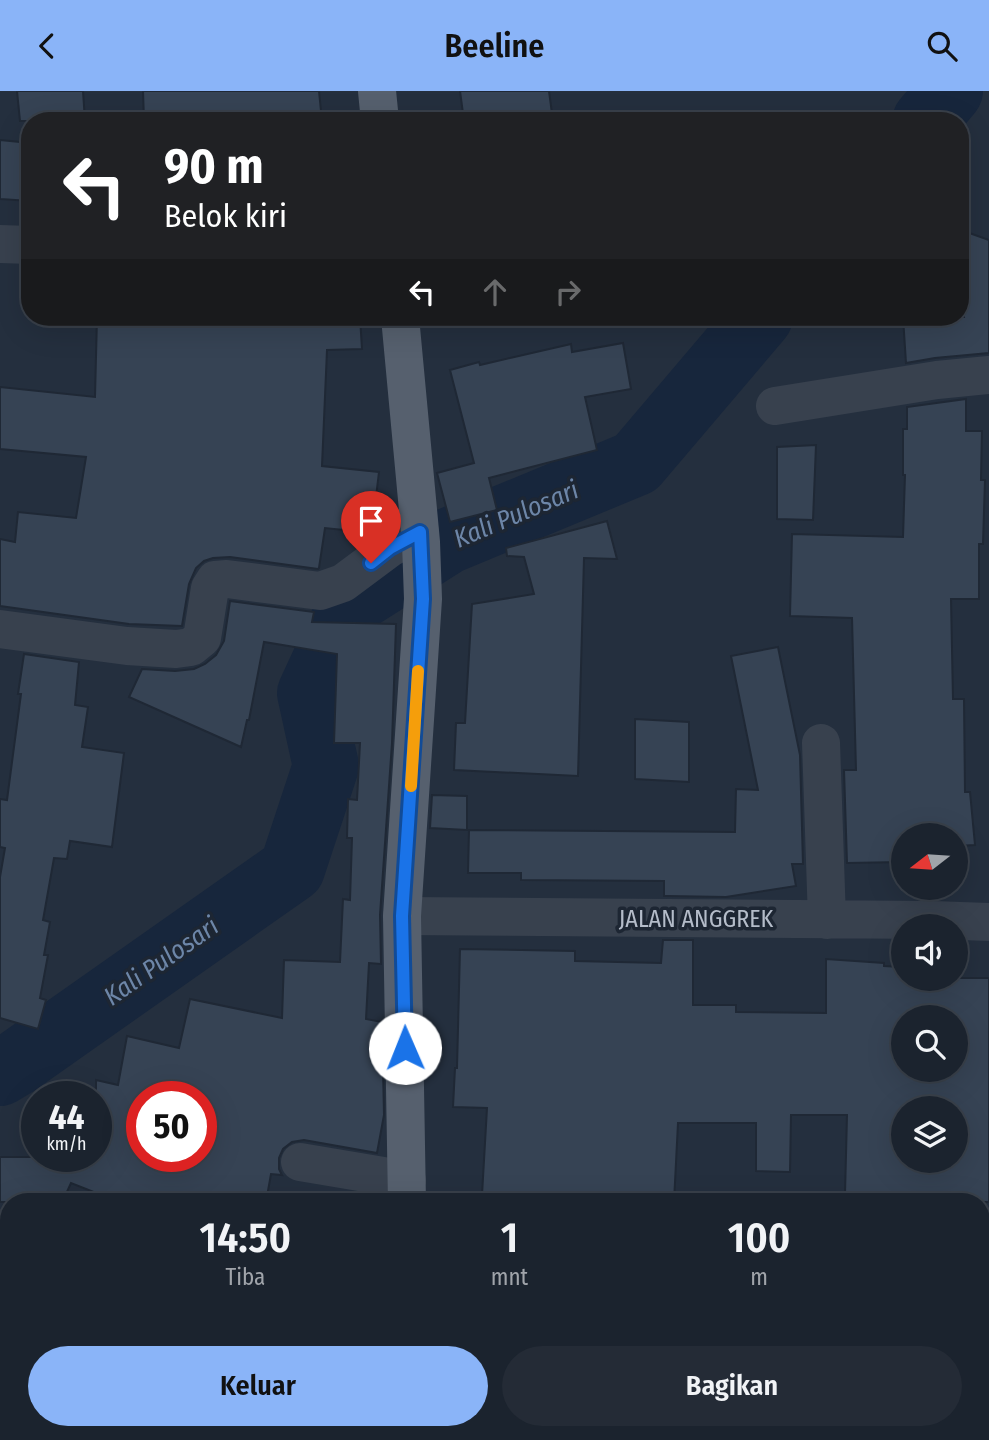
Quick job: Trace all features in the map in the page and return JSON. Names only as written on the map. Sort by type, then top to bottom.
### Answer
[{"type":"main road","points":[[377,91],[379,112]]},
{"type":"main road","points":[[401,326],[423,599],[402,916],[407,1191]]},
{"type":"street","points":[[0,244],[21,245]]},
{"type":"street","points":[[775,406],[937,380],[989,375]]},
{"type":"street","points":[[0,629],[127,646],[176,649],[191,647],[202,638],[210,588],[215,580],[227,579],[320,591],[343,583],[390,548],[420,537]]},
{"type":"street","points":[[821,743],[827,920]]},
{"type":"street","name":"JALAN ANGGREK","points":[[402,916],[989,922]]},
{"type":"street","points":[[300,1162],[407,1191]]},
{"type":"building","points":[[17,91],[83,91],[84,112],[21,112],[20,121]]},
{"type":"building","points":[[143,91],[319,91],[321,112],[144,112]]},
{"type":"building","points":[[460,91],[549,91],[552,112],[463,112]]},
{"type":"building","points":[[0,140],[21,142],[21,200],[0,199]]},
{"type":"building","points":[[969,233],[989,240],[989,353],[906,363],[904,326],[969,326]]},
{"type":"building","points":[[97,326],[361,326],[362,349],[327,350],[322,466],[379,472],[376,497],[385,498],[383,527],[373,533],[325,528],[318,569],[230,557],[204,561],[196,568],[189,584],[182,626],[129,624],[0,606],[0,539],[15,542],[18,512],[76,518],[86,457],[0,449],[0,387],[95,397]]},
{"type":"building","points":[[623,343],[631,389],[585,397],[597,450],[489,478],[497,510],[450,522],[437,473],[474,463],[450,370],[571,344],[572,352]]},
{"type":"building","points":[[966,399],[966,431],[982,431],[981,480],[985,480],[983,544],[979,544],[979,599],[951,599],[953,699],[964,699],[965,792],[970,792],[975,845],[968,845],[968,823],[891,823],[891,862],[847,863],[844,770],[856,770],[852,618],[790,616],[792,534],[903,537],[903,429],[907,429],[907,407]]},
{"type":"building","points":[[816,445],[813,520],[777,519],[777,447]]},
{"type":"building","points":[[607,521],[617,559],[584,558],[578,776],[454,770],[456,723],[465,723],[472,604],[534,594],[524,557],[507,556],[506,548]]},
{"type":"building","points":[[230,601],[314,612],[312,622],[396,624],[392,743],[380,915],[381,964],[369,963],[366,1019],[382,1022],[384,1115],[377,1153],[304,1140],[292,1142],[283,1149],[279,1158],[282,1175],[271,1174],[268,1193],[96,1193],[71,1183],[66,1193],[0,1193],[0,1157],[21,1157],[21,1172],[112,1172],[112,1084],[118,1085],[127,1036],[179,1048],[190,999],[282,1018],[284,960],[340,962],[343,899],[350,900],[352,838],[347,838],[348,799],[357,800],[360,743],[334,743],[337,654],[264,642],[241,747],[129,697],[142,669],[194,669],[216,655],[224,641]]},
{"type":"building","points":[[778,647],[800,755],[803,864],[792,864],[796,886],[726,897],[664,896],[664,881],[521,880],[521,873],[468,873],[469,830],[735,832],[736,789],[758,790],[731,656]]},
{"type":"building","points":[[24,654],[79,662],[75,705],[88,707],[82,747],[124,753],[112,847],[70,841],[67,859],[54,858],[43,920],[50,922],[44,955],[48,955],[40,998],[46,1000],[38,1029],[0,1018],[0,877],[5,848],[0,847],[0,799],[7,800]]},
{"type":"building","points":[[635,719],[689,722],[689,782],[635,779]]},
{"type":"building","points":[[432,795],[467,796],[467,830],[430,828]]},
{"type":"building","points":[[663,940],[693,940],[693,1005],[736,1005],[736,1012],[826,1013],[826,959],[884,963],[884,966],[891,966],[891,991],[968,991],[968,978],[989,978],[989,1193],[845,1193],[847,1115],[791,1115],[790,1172],[756,1171],[756,1123],[678,1123],[674,1193],[482,1193],[487,1108],[453,1107],[457,1068],[460,949],[575,951],[575,961],[661,963]]},
{"type":"waterway","name":"Kali Pulosari","points":[[932,112],[950,91]]},
{"type":"waterway","name":"Kali Pulosari","points":[[0,1073],[292,869],[326,766],[310,693],[352,602],[448,541],[636,463],[752,326]]},
{"type":"slow traffic","points":[[411,786],[418,671]]},
{"type":"route","points":[[371,563],[390,548],[420,532],[423,599],[402,916],[405,1048]]}]
